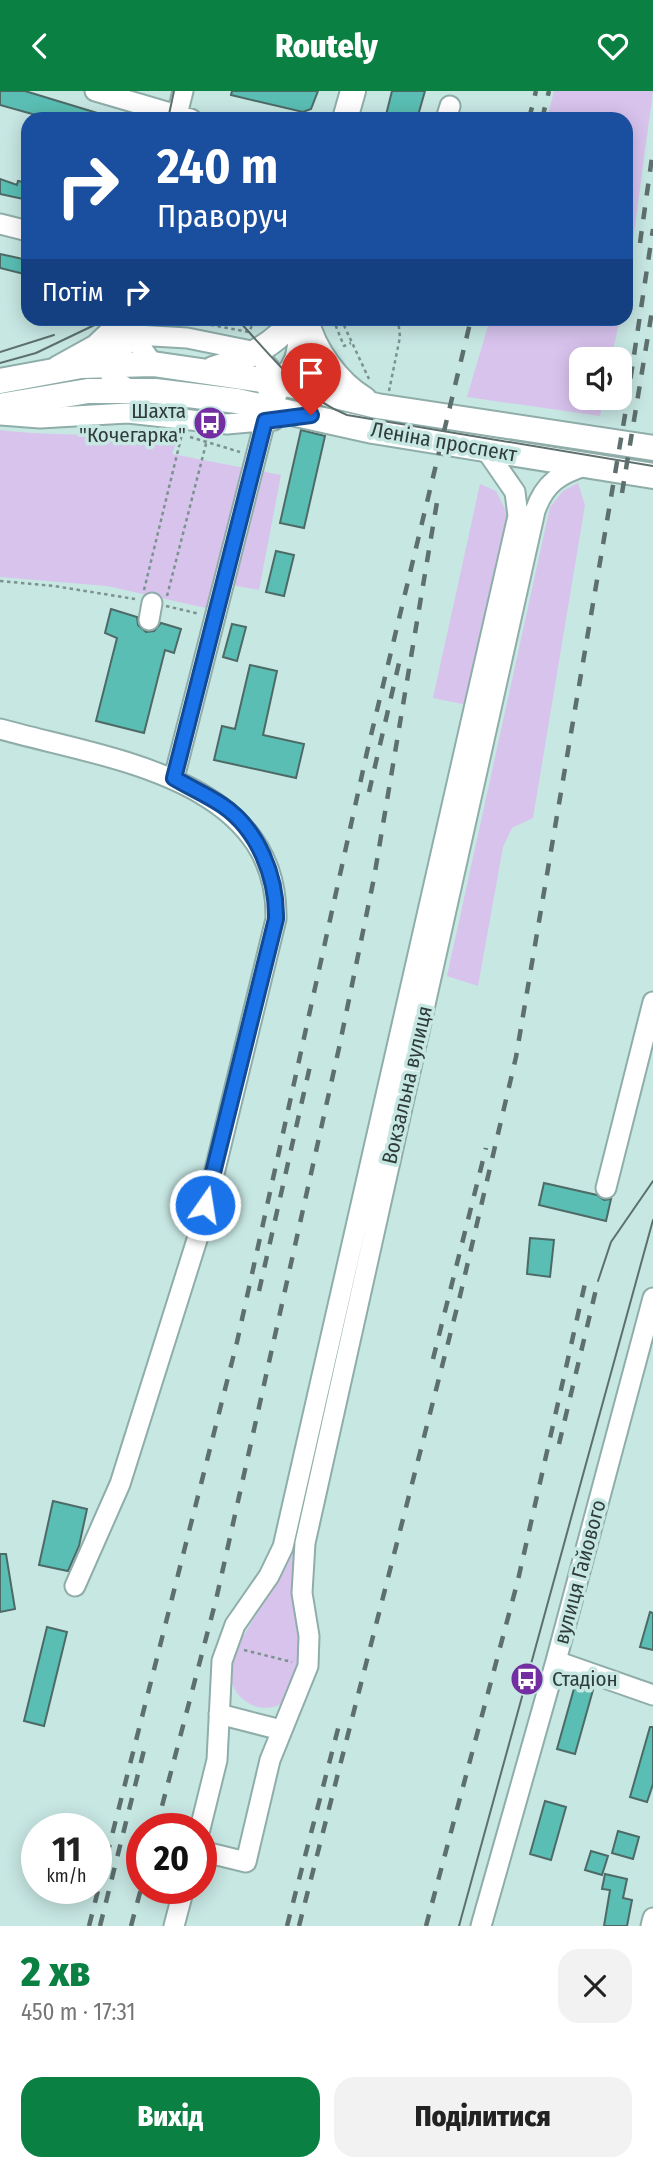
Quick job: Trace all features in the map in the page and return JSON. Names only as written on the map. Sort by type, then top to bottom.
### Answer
[{"type":"main road","points":[[347,112],[353,91]]},
{"type":"main road","points":[[208,370],[240,362],[291,326]]},
{"type":"main road","points":[[294,326],[277,362],[282,383],[291,399],[311,415]]},
{"type":"main road","name":"Леніна проспект","points":[[300,326],[316,344],[339,379],[356,394],[383,401]]},
{"type":"main road","name":"Леніна проспект","points":[[0,381],[105,365],[153,364],[208,370],[653,448]]},
{"type":"main road","points":[[237,401],[282,383]]},
{"type":"main road","name":"Леніна проспект","points":[[0,406],[88,391],[132,391],[237,401],[268,414],[311,415],[373,431],[653,476]]},
{"type":"street","points":[[95,91],[162,112]]},
{"type":"street","points":[[181,112],[183,91]]},
{"type":"street","points":[[0,224],[21,229]]},
{"type":"street","points":[[43,373],[130,326]]},
{"type":"street","points":[[133,326],[105,365],[114,380],[167,417]]},
{"type":"street","points":[[135,326],[143,355],[153,364]]},
{"type":"street","points":[[142,326],[256,352],[282,383],[268,414],[174,778]]},
{"type":"street","points":[[0,415],[40,418],[128,413],[210,423],[268,414]]},
{"type":"street","name":"Вокзальна вулиця","points":[[204,1813],[217,1760],[222,1661],[235,1625],[269,1576],[283,1547],[518,516],[515,492],[486,450]]},
{"type":"street","name":"Вокзальна вулиця","points":[[217,1855],[246,1862],[270,1761],[308,1666],[309,1636],[302,1593],[304,1543],[532,524],[546,486],[564,473],[588,465]]},
{"type":"street","points":[[0,729],[146,767],[174,778],[223,806],[244,828],[264,858],[273,879],[276,919],[201,1227],[120,1483],[75,1586]]},
{"type":"street","points":[[606,1188],[653,1002]]},
{"type":"street","name":"вулиця Гайового","points":[[481,1926],[556,1661],[653,1298]]},
{"type":"street","points":[[556,1661],[653,1695]]},
{"type":"street","points":[[219,1714],[281,1730]]},
{"type":"street","points":[[174,1926],[180,1904]]},
{"type":"street","points":[[652,1926],[653,1918]]},
{"type":"path","points":[[187,338],[189,326]]},
{"type":"path","points":[[222,326],[249,332],[252,326]]},
{"type":"path","points":[[335,326],[344,346],[351,343],[344,326]]},
{"type":"path","points":[[383,401],[400,337],[399,326]]},
{"type":"path","points":[[0,581],[54,586],[142,600],[187,419]]},
{"type":"path","points":[[210,423],[165,606],[215,617]]},
{"type":"path","points":[[222,449],[240,453]]},
{"type":"path","points":[[227,1645],[308,1666]]},
{"type":"shaded area","points":[[554,91],[653,91],[633,240],[633,112],[549,112]]},
{"type":"shaded area","points":[[488,326],[618,326],[614,347],[569,347],[569,410],[601,410],[600,416],[467,397]]},
{"type":"shaded area","points":[[0,430],[154,439],[176,443],[172,454],[281,475],[259,590],[232,585],[224,612],[107,586],[0,577]]},
{"type":"shaded area","points":[[578,483],[585,505],[533,818],[512,828],[503,847],[478,986],[447,976],[550,507],[563,491]]},
{"type":"shaded area","points":[[480,484],[496,491],[505,509],[509,532],[467,705],[433,698]]},
{"type":"shaded area","points":[[293,1553],[301,1643],[298,1677],[293,1691],[284,1701],[274,1707],[263,1708],[242,1699],[235,1690],[231,1679],[231,1666],[241,1640]]},
{"type":"building","points":[[0,91],[25,91],[94,112],[25,112],[0,105]]},
{"type":"building","points":[[232,91],[318,91],[311,109],[303,112],[231,95]]},
{"type":"building","points":[[392,91],[425,91],[419,112],[387,112]]},
{"type":"building","points":[[0,179],[17,185],[18,181],[21,182],[21,198],[0,194]]},
{"type":"building","points":[[0,254],[21,258],[21,273],[0,268]]},
{"type":"building","points":[[301,430],[325,436],[304,528],[280,523]]},
{"type":"building","points":[[276,551],[294,555],[284,596],[266,592]]},
{"type":"building","points":[[111,609],[137,617],[138,625],[146,632],[154,631],[161,623],[181,629],[174,653],[165,650],[144,733],[96,721],[117,638],[105,633]]},
{"type":"building","points":[[232,624],[246,627],[237,661],[223,657]]},
{"type":"building","points":[[250,665],[277,671],[263,735],[304,744],[296,778],[214,760],[222,726],[235,729]]},
{"type":"building","points":[[544,1183],[597,1195],[604,1200],[611,1199],[606,1221],[539,1205]]},
{"type":"building","points":[[530,1238],[554,1240],[550,1277],[527,1274]]},
{"type":"building","points":[[53,1501],[87,1509],[79,1546],[68,1571],[39,1565]]},
{"type":"building","points":[[0,1554],[6,1554],[15,1609],[0,1612]]},
{"type":"building","points":[[650,1612],[653,1613],[653,1650],[640,1647]]},
{"type":"building","points":[[47,1627],[67,1632],[44,1726],[24,1721]]},
{"type":"building","points":[[575,1685],[593,1690],[575,1754],[557,1749]]},
{"type":"building","points":[[650,1727],[653,1727],[653,1784],[647,1802],[630,1797]]},
{"type":"building","points":[[545,1801],[566,1807],[551,1860],[530,1854]]},
{"type":"building","points":[[618,1831],[639,1837],[633,1859],[612,1853]]},
{"type":"building","points":[[591,1851],[608,1856],[602,1875],[585,1870]]},
{"type":"building","points":[[605,1874],[627,1879],[623,1898],[632,1900],[627,1926],[604,1926],[610,1890],[602,1889]]},
{"type":"tram line","points":[[170,112],[174,91]]},
{"type":"tram line","points":[[0,363],[36,353],[92,326]]},
{"type":"tram line","points":[[243,326],[301,386],[330,407],[347,415],[653,466]]},
{"type":"tram line","points":[[0,352],[54,335]]},
{"type":"tram line","points":[[598,1281],[611,1242],[653,1181]]},
{"type":"tram line","points":[[459,1926],[653,1220]]},
{"type":"railway","points":[[531,112],[536,91]]},
{"type":"railway","points":[[544,112],[549,91]]},
{"type":"railway","points":[[640,243],[653,150]]},
{"type":"railway","points":[[299,1926],[460,1296],[516,1057],[625,415],[653,229]]},
{"type":"railway","points":[[622,493],[653,305]]},
{"type":"railway","points":[[89,1926],[237,1342],[367,752],[469,326]]},
{"type":"railway","points":[[160,1813],[216,1600],[339,1048],[374,878],[437,502]]},
{"type":"railway","points":[[369,792],[399,663]]},
{"type":"railway","points":[[259,1291],[310,1066]]},
{"type":"railway","points":[[433,1359],[486,1148]]},
{"type":"railway","points":[[426,1926],[518,1580],[586,1279]]},
{"type":"railway","points":[[559,1444],[598,1281]]},
{"type":"railway","points":[[287,1926],[339,1725]]},
{"type":"railway","points":[[100,1926],[145,1746]]},
{"type":"railway","points":[[131,1926],[137,1904]]},
{"type":"place","name":"Шахта \"Кочегарка\"","points":[[210,423]]},
{"type":"place","name":"Стадіон","points":[[527,1679]]},
{"type":"route","points":[[205,1205],[276,919],[277,897],[264,858],[244,828],[223,806],[174,778],[265,421],[311,415]]}]
